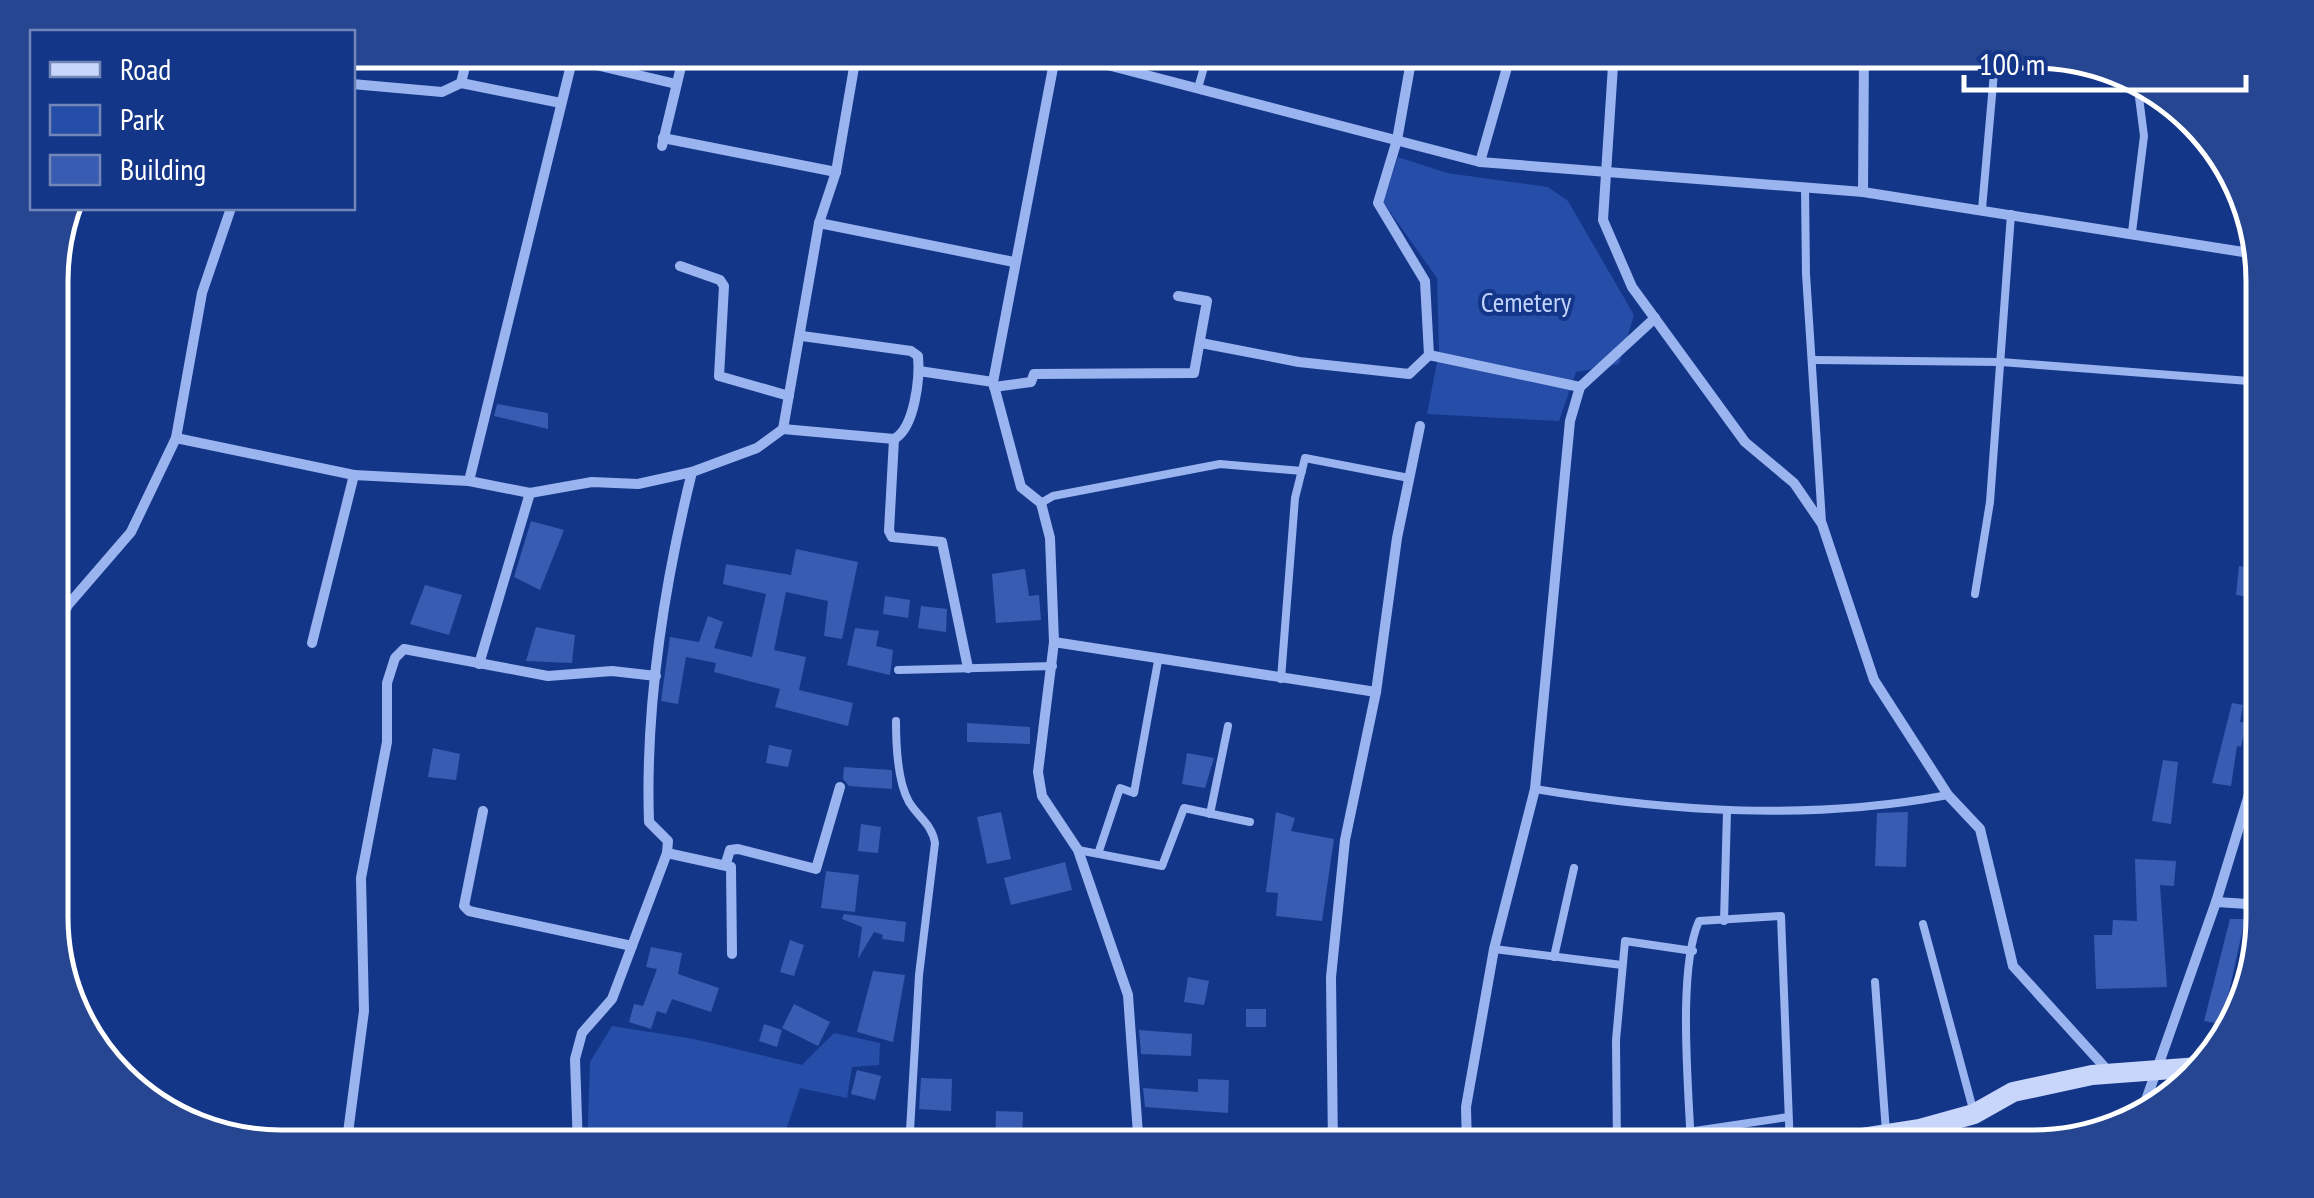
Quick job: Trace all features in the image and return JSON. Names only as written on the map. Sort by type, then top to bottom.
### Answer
[{"type":"street","points":[[461,83],[464,68]]},
{"type":"street","points":[[469,482],[570,68]]},
{"type":"street","points":[[605,68],[676,84]]},
{"type":"street","points":[[680,68],[662,142],[836,172]]},
{"type":"street","points":[[176,438],[354,476],[469,482],[530,492],[592,482],[638,484],[692,472],[757,448],[782,429],[802,336],[818,223],[836,172],[854,68]]},
{"type":"street","points":[[1051,68],[1022,248],[1014,262],[993,384],[1022,487],[1040,503],[1050,538],[1054,642],[1038,772],[1042,796],[1078,850],[1128,995],[1138,1130]]},
{"type":"street","points":[[1120,68],[1480,162],[1862,192],[2245,252]]},
{"type":"street","points":[[1202,343],[1299,362],[1409,374],[1429,355],[1426,281],[1378,203],[1396,140],[1410,68]]},
{"type":"street","points":[[1480,162],[1507,68]]},
{"type":"street","points":[[1613,68],[1603,220],[1632,287],[1745,442],[1794,483],[1822,524],[1874,680],[1948,795],[1980,829],[2013,966],[2110,1072]]},
{"type":"street","points":[[1862,192],[1864,68]]},
{"type":"street","points":[[355,84],[442,92],[461,83],[561,103]]},
{"type":"street","points":[[68,605],[130,532],[176,438],[202,292],[230,210]]},
{"type":"street","points":[[818,223],[1014,262]]},
{"type":"street","points":[[680,266],[720,280],[724,286],[719,376],[789,396]]},
{"type":"street","points":[[919,371],[993,384],[1031,382],[1034,374],[1194,374],[1207,301],[1178,296]]},
{"type":"street","points":[[1467,1130],[1466,1107],[1494,948],[1534,789],[1570,421],[1580,388],[1655,318]]},
{"type":"street","points":[[802,336],[918,356],[919,371],[907,424],[894,439],[889,531],[892,537],[942,542],[968,668]]},
{"type":"street","points":[[1429,355],[1580,388]]},
{"type":"street","points":[[1333,1130],[1331,977],[1345,840],[1376,692],[1420,426]]},
{"type":"street","points":[[782,429],[894,439]]},
{"type":"street","points":[[577,1130],[575,1060],[582,1033],[612,999],[666,853],[668,840],[649,822],[656,676],[677,533],[692,472]]},
{"type":"street","points":[[312,643],[354,476]]},
{"type":"street","points":[[479,664],[530,492]]},
{"type":"street","points":[[1054,642],[1376,692]]},
{"type":"street","points":[[348,1130],[364,1012],[361,878],[387,742],[391,670],[404,649],[548,676],[612,670],[656,676]]},
{"type":"street","points":[[726,864],[730,850],[738,849],[816,868],[840,787]]},
{"type":"street","points":[[2147,1098],[2246,804]]},
{"type":"street","points":[[483,812],[464,906],[468,911],[632,946]]},
{"type":"street","points":[[666,853],[726,864],[734,875],[732,954]]},
{"type":"street","points":[[2216,902],[2246,904]]},
{"type":"street","points":[[1904,1130],[1974,1114],[2013,1092],[2110,1072],[2185,1067]]},
{"type":"lane","points":[[1198,88],[1203,68]]},
{"type":"lane","points":[[1982,209],[1996,68]]},
{"type":"lane","points":[[2132,232],[2144,136],[2139,95]]},
{"type":"lane","points":[[1805,187],[1806,274],[1822,524]]},
{"type":"lane","points":[[1974,594],[1990,502],[2011,214]]},
{"type":"lane","points":[[1814,360],[2001,362],[2246,381]]},
{"type":"lane","points":[[1281,678],[1293,517],[1305,458],[1409,478]]},
{"type":"lane","points":[[1040,503],[1054,496],[1220,464],[1302,470]]},
{"type":"lane","points":[[1099,852],[1120,788],[1134,792],[1158,661]]},
{"type":"lane","points":[[898,670],[1053,666]]},
{"type":"lane","points":[[896,722],[904,787],[909,802],[933,831],[934,842],[919,975],[911,1130]]},
{"type":"lane","points":[[1210,814],[1228,726]]},
{"type":"lane","points":[[1534,789],[1646,808],[1727,811],[1871,810],[1948,795]]},
{"type":"lane","points":[[1078,850],[1162,866],[1184,808],[1250,822]]},
{"type":"lane","points":[[1724,921],[1727,811]]},
{"type":"lane","points":[[1554,957],[1574,868]]},
{"type":"lane","points":[[1788,1117],[1690,1130],[1693,950],[1700,921],[1781,916],[1789,1130]]},
{"type":"lane","points":[[1922,924],[1974,1114]]},
{"type":"lane","points":[[1616,1130],[1625,941],[1693,950]]},
{"type":"lane","points":[[1494,948],[1622,964]]},
{"type":"lane","points":[[1875,982],[1886,1130]]},
{"type":"green space","name":"Cemetery","points":[[1398,157],[1447,173],[1548,187],[1568,201],[1634,315],[1619,364],[1576,372],[1559,421],[1427,414],[1439,352],[1437,278],[1383,202]]},
{"type":"green space","points":[[612,1026],[694,1039],[802,1065],[834,1033],[880,1043],[879,1065],[852,1067],[847,1098],[800,1088],[786,1130],[588,1130],[590,1062]]},
{"type":"building","points":[[497,404],[548,413],[548,429],[494,416]]},
{"type":"building","points":[[531,521],[564,530],[540,590],[514,577]]},
{"type":"building","points":[[796,549],[858,562],[842,639],[824,636],[828,601],[786,592],[774,650],[806,657],[799,690],[853,703],[848,726],[775,707],[780,689],[714,672],[716,663],[686,657],[678,704],[661,701],[670,637],[699,642],[708,616],[723,622],[714,648],[752,657],[766,594],[723,584],[726,564],[791,575]]},
{"type":"building","points":[[2239,566],[2246,567],[2246,596],[2236,595]]},
{"type":"building","points":[[1025,569],[1029,596],[1039,595],[1041,620],[996,623],[992,574]]},
{"type":"building","points":[[425,585],[462,595],[449,635],[410,624]]},
{"type":"building","points":[[885,596],[910,600],[908,618],[883,614]]},
{"type":"building","points":[[921,606],[947,609],[946,632],[918,628]]},
{"type":"building","points":[[536,627],[575,635],[572,663],[526,661]]},
{"type":"building","points":[[855,628],[879,631],[876,646],[893,650],[890,675],[847,665]]},
{"type":"building","points":[[2232,703],[2243,705],[2240,722],[2246,723],[2241,747],[2237,746],[2231,786],[2212,783]]},
{"type":"building","points":[[967,723],[1030,727],[1030,744],[967,742]]},
{"type":"building","points":[[769,745],[792,750],[788,767],[766,763]]},
{"type":"building","points":[[433,748],[460,754],[456,780],[428,777]]},
{"type":"building","points":[[1187,753],[1214,758],[1205,788],[1182,784]]},
{"type":"building","points":[[2163,760],[2178,762],[2171,824],[2152,821]]},
{"type":"building","points":[[844,767],[892,770],[892,789],[849,786],[843,779]]},
{"type":"building","points":[[1001,812],[1011,859],[987,864],[977,817]]},
{"type":"building","points":[[1276,812],[1295,818],[1291,831],[1334,839],[1322,921],[1276,916],[1278,893],[1266,892]]},
{"type":"building","points":[[1908,812],[1906,867],[1875,866],[1877,813]]},
{"type":"building","points":[[861,824],[881,827],[878,853],[858,851]]},
{"type":"building","points":[[2135,859],[2176,861],[2174,886],[2160,885],[2167,987],[2096,989],[2094,935],[2112,935],[2113,920],[2137,921]]},
{"type":"building","points":[[1065,862],[1072,890],[1011,905],[1004,878]]},
{"type":"building","points":[[826,871],[859,875],[855,912],[821,908]]},
{"type":"building","points":[[844,914],[906,922],[904,942],[882,939],[883,935],[874,932],[858,959],[862,927],[842,919]]},
{"type":"building","points":[[2230,919],[2245,919],[2224,1013],[2218,1023],[2204,1021]]},
{"type":"building","points":[[790,940],[804,945],[794,976],[780,972]]},
{"type":"building","points":[[651,947],[682,953],[678,974],[719,988],[711,1012],[672,999],[666,1014],[657,1011],[651,1029],[629,1022],[634,1004],[643,1006],[657,969],[646,967]]},
{"type":"building","points":[[873,971],[905,975],[893,1042],[857,1032]]},
{"type":"building","points":[[1188,977],[1209,981],[1204,1005],[1184,1002]]},
{"type":"building","points":[[794,1004],[830,1022],[818,1046],[782,1028]]},
{"type":"building","points":[[1246,1009],[1266,1009],[1266,1027],[1246,1027]]},
{"type":"building","points":[[764,1024],[782,1030],[777,1047],[759,1041]]},
{"type":"building","points":[[1139,1030],[1192,1034],[1191,1056],[1141,1054]]},
{"type":"building","points":[[857,1070],[881,1076],[875,1100],[851,1094]]},
{"type":"building","points":[[921,1078],[952,1079],[951,1111],[919,1109]]},
{"type":"building","points":[[1198,1079],[1229,1080],[1228,1113],[1145,1107],[1143,1088],[1198,1092]]},
{"type":"building","points":[[996,1111],[1023,1112],[1022,1130],[995,1130]]}]
